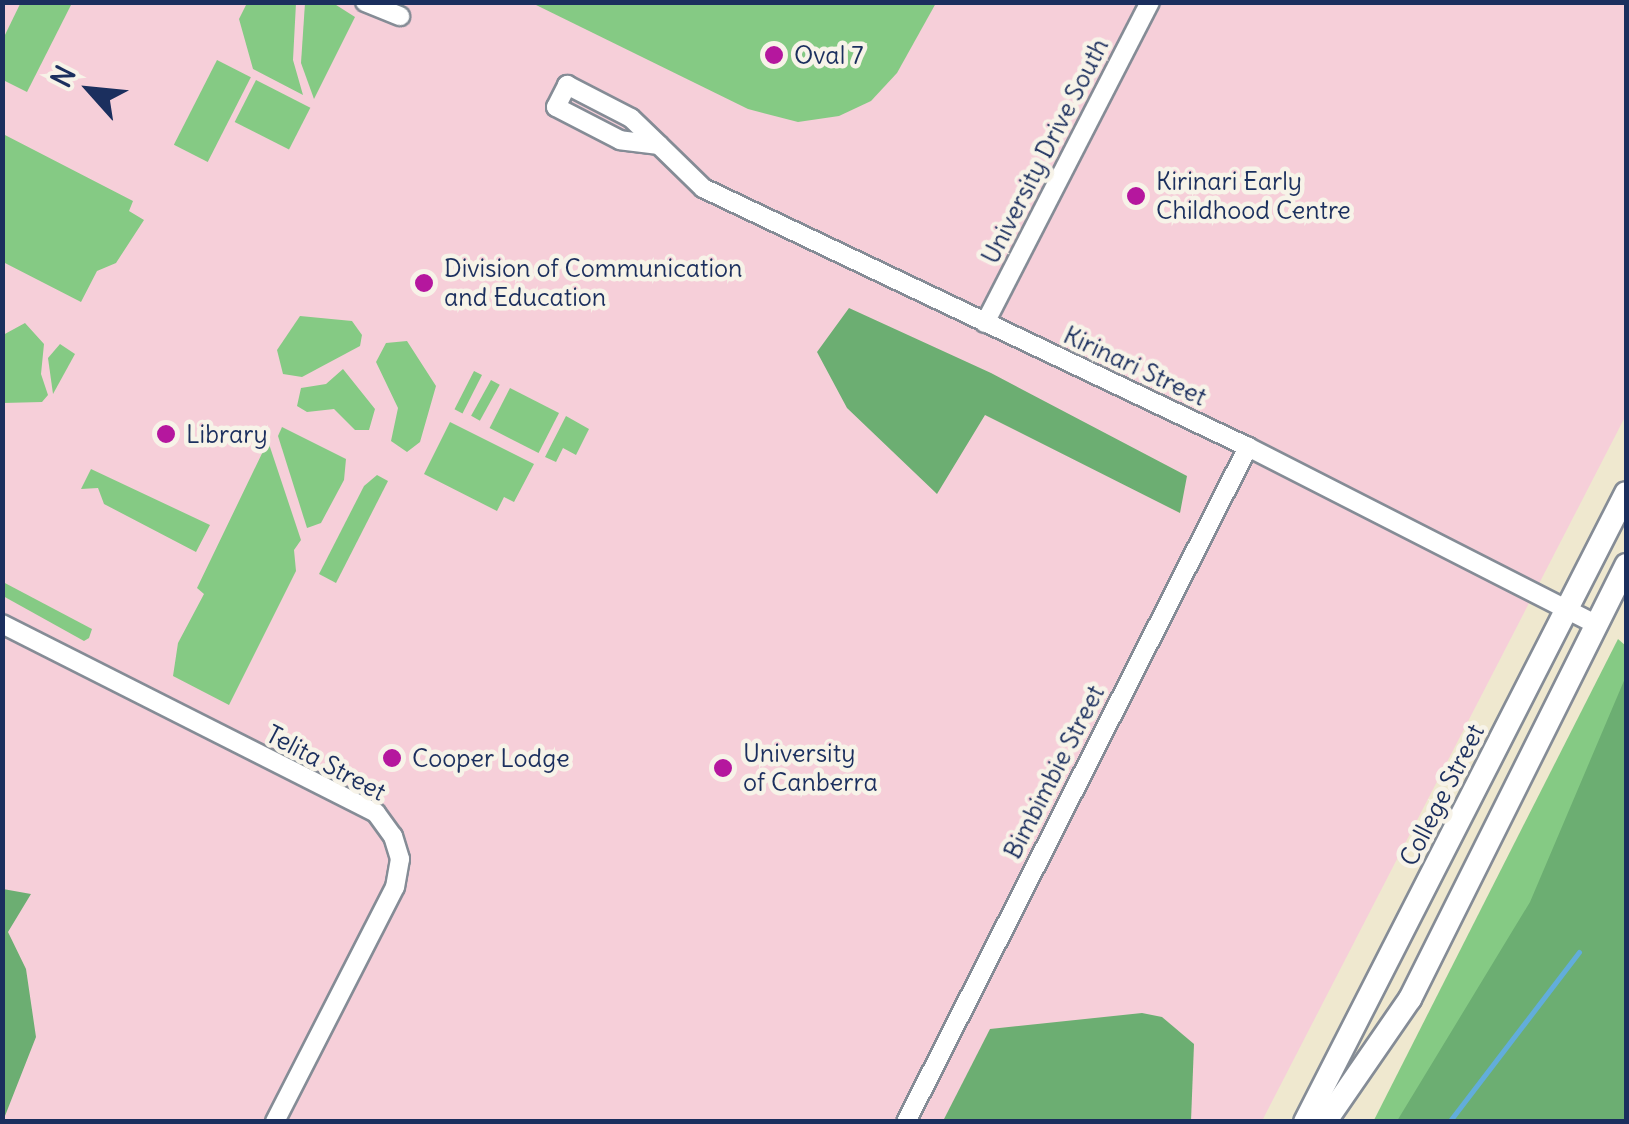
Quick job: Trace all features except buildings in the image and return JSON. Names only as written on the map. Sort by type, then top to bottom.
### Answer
[{"type":"street","points":[[365,2],[400,16]]},
{"type":"street","name":"University Drive South","points":[[985,323],[1150,2]]},
{"type":"street","name":"Kirinari Street","points":[[659,144],[620,140],[556,107],[567,85],[630,118],[659,144],[703,188],[1248,447],[1597,625]]},
{"type":"street","name":"Bimbimbie Street","points":[[906,1122],[1248,447]]},
{"type":"street","name":"College Street","points":[[1304,1122],[1626,493]]},
{"type":"street","points":[[1324,1122],[1410,999],[1626,565]]},
{"type":"street","name":"Telita Street","points":[[2,624],[376,813],[394,836],[400,859],[395,888],[274,1122]]},
{"type":"shaded area","name":"University of Canberra","points":[[2,3],[1626,3],[1626,415],[1262,1121],[3,1121]]},
{"type":"green space","points":[[21,2],[72,3],[27,92],[3,80],[3,39]]},
{"type":"green space","points":[[247,3],[296,3],[293,60],[303,95],[253,69],[239,19]]},
{"type":"green space","points":[[305,3],[333,3],[355,17],[314,99],[301,63]]},
{"type":"green space","name":"Oval 7","points":[[532,3],[936,3],[897,73],[871,101],[839,116],[798,122],[748,109]]},
{"type":"green space","points":[[217,60],[251,77],[208,162],[174,145]]},
{"type":"green space","points":[[256,80],[310,108],[289,150],[235,122]]},
{"type":"green space","points":[[3,134],[133,201],[129,211],[144,220],[116,263],[97,271],[81,302],[3,262]]},
{"type":"green space","points":[[849,308],[991,373],[1187,476],[1180,513],[985,415],[937,494],[847,408],[817,352]]},
{"type":"green space","points":[[300,316],[352,321],[362,335],[360,346],[302,377],[283,374],[277,350]]},
{"type":"green space","points":[[25,323],[44,344],[41,374],[48,395],[42,402],[3,403],[3,335]]},
{"type":"green space","points":[[407,341],[436,386],[420,442],[407,452],[391,441],[398,408],[376,362],[386,343]]},
{"type":"green space","points":[[60,344],[75,354],[53,394],[48,358]]},
{"type":"green space","points":[[343,369],[375,409],[369,430],[355,430],[334,409],[307,412],[297,406],[301,388],[326,384]]},
{"type":"green space","points":[[474,371],[482,375],[462,413],[454,409]]},
{"type":"green space","points":[[491,380],[500,385],[480,421],[471,416]]},
{"type":"green space","points":[[510,388],[559,413],[539,453],[490,428]]},
{"type":"green space","points":[[566,416],[589,429],[576,455],[563,448],[556,462],[545,457]]},
{"type":"green space","points":[[450,422],[534,464],[514,502],[504,497],[497,511],[424,474]]},
{"type":"green space","points":[[282,427],[346,459],[344,480],[321,523],[307,528],[278,436]]},
{"type":"green space","points":[[268,441],[301,540],[294,550],[296,571],[229,705],[173,676],[178,643],[204,594],[197,588]]},
{"type":"green space","points":[[91,469],[210,525],[196,552],[104,504],[98,488],[81,489]]},
{"type":"green space","points":[[377,475],[388,481],[336,583],[319,574],[364,486]]},
{"type":"green space","points":[[3,582],[92,629],[89,638],[84,641],[3,596]]},
{"type":"green space","points":[[1618,639],[1626,646],[1626,1121],[1373,1122]]},
{"type":"green space","points":[[1626,676],[1626,1121],[1397,1121],[1530,902]]},
{"type":"green space","points":[[3,889],[31,894],[8,932],[26,969],[36,1037],[3,1121]]},
{"type":"green space","points":[[1142,1013],[1162,1017],[1194,1044],[1191,1121],[943,1121],[990,1029]]},
{"type":"waterway","points":[[1449,1122],[1579,952]]},
{"type":"place","name":"Oval 7","points":[[774,55]]},
{"type":"place","name":"Kirinari Early Childhood Centre","points":[[1136,196]]},
{"type":"place","name":"Division of Communication and Education","points":[[424,283]]},
{"type":"place","name":"Library","points":[[166,434]]},
{"type":"place","name":"Cooper Lodge","points":[[392,758]]},
{"type":"place","name":"University of Canberra","points":[[723,768]]}]
